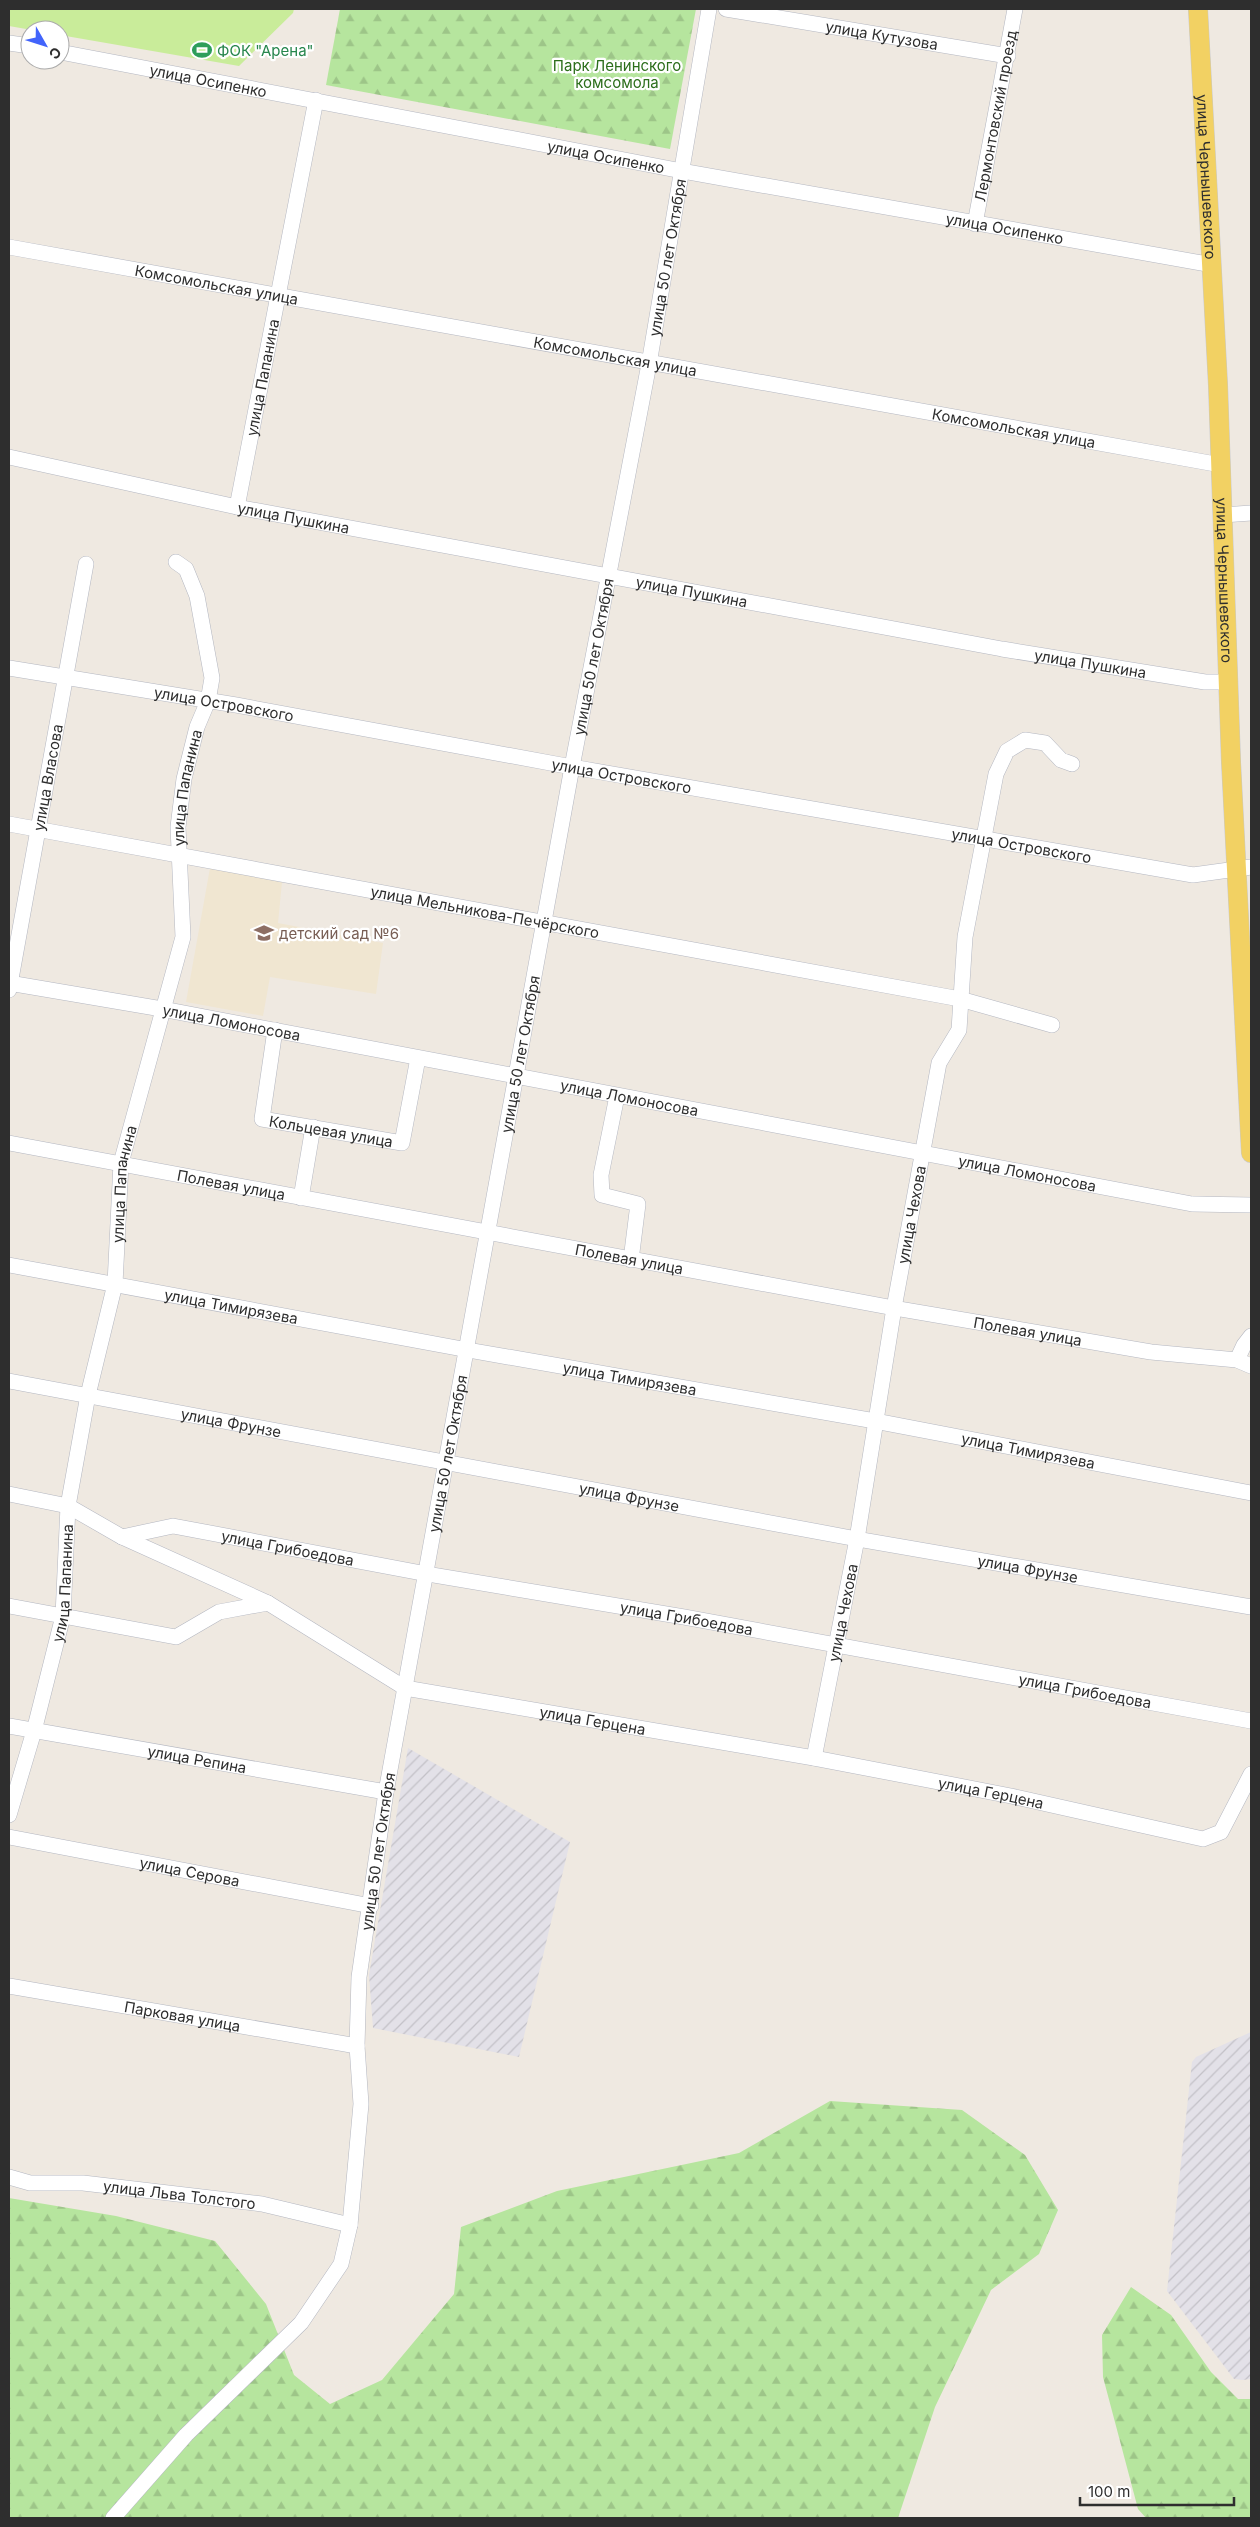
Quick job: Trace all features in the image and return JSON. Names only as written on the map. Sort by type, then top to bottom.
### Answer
[{"type":"main road","name":"улица Чернышевского","points":[[1198,9],[1213,265],[1229,682],[1243,868],[1251,1153]]},
{"type":"street","name":"улица 50 лет Октября","points":[[113,2518],[186,2435],[301,2323],[342,2264],[350,2225],[361,2104],[357,2046],[359,1976],[371,1906],[386,1792],[448,1461],[572,767],[649,364],[709,9]]},
{"type":"street","name":"улица Кутузова","points":[[726,9],[1008,56]]},
{"type":"street","name":"Лермонтовский проезд","points":[[975,224],[1008,56],[1015,9]]},
{"type":"street","name":"улица Осипенко","points":[[70,54],[682,171],[1213,265]]},
{"type":"street","name":"улица Папанина","points":[[237,507],[276,296],[316,100]]},
{"type":"street","name":"Комсомольская улица","points":[[9,248],[1221,465]]},
{"type":"street","name":"улица Пушкина","points":[[9,457],[237,507],[608,576],[1002,648],[1205,682],[1229,682]]},
{"type":"street","points":[[1223,515],[1251,513]]},
{"type":"street","name":"улица Папанина","points":[[9,1815],[34,1731],[63,1616],[68,1506],[88,1395],[115,1284],[121,1164],[183,937],[178,827],[184,779],[197,727],[208,700],[212,678],[196,596],[186,569],[176,562]]},
{"type":"street","name":"улица Власова","points":[[9,986],[67,677],[86,564]]},
{"type":"street","name":"улица Островского","points":[[9,668],[208,700],[572,767],[1193,874],[1243,868]]},
{"type":"street","name":"улица Чехова","points":[[814,1758],[858,1539],[894,1308],[940,1063],[959,1030],[965,937],[996,774],[1008,751],[1025,740],[1045,743],[1061,760],[1072,764]]},
{"type":"street","name":"улица Мельникова-Печёрского","points":[[9,824],[960,999],[1052,1025]]},
{"type":"street","name":"улица Ломоносова","points":[[9,986],[162,1009],[1192,1204],[1251,1205]]},
{"type":"street","name":"Кольцевая улица","points":[[275,1030],[262,1119],[402,1143],[418,1058]]},
{"type":"street","points":[[617,1096],[601,1175],[602,1195],[638,1204],[631,1260]]},
{"type":"street","points":[[301,1198],[313,1128]]},
{"type":"street","name":"Полевая улица","points":[[9,1143],[894,1308],[1151,1352],[1244,1363]]},
{"type":"street","name":"улица Тимирязева","points":[[9,1265],[468,1350],[875,1421],[1251,1493]]},
{"type":"street","points":[[1244,1363],[1244,1345],[1251,1336]]},
{"type":"street","name":"улица Фрунзе","points":[[9,1380],[858,1539],[1251,1607]]},
{"type":"street","points":[[9,1494],[68,1506]]},
{"type":"street","name":"улица Герцена","points":[[68,1506],[122,1537],[268,1603],[405,1688],[814,1758],[1011,1796],[1203,1839],[1222,1832],[1251,1774]]},
{"type":"street","name":"улица Грибоедова","points":[[122,1537],[173,1526],[427,1574],[684,1617],[1251,1721]]},
{"type":"street","points":[[9,1606],[176,1637],[219,1612],[268,1603]]},
{"type":"street","name":"улица Репина","points":[[9,1726],[386,1792]]},
{"type":"street","name":"улица Серова","points":[[9,1837],[371,1906]]},
{"type":"street","name":"Парковая улица","points":[[9,1986],[357,2046]]},
{"type":"street","name":"улица Льва Толстого","points":[[9,2177],[30,2183],[83,2183],[262,2204],[350,2225]]},
{"type":"shaded area","name":"детский сад №6","points":[[210,868],[282,882],[278,923],[383,943],[376,994],[270,977],[263,1016],[186,1002]]},
{"type":"shaded area","points":[[408,1748],[570,1842],[519,2057],[373,2028],[369,1975]]},
{"type":"shaded area","points":[[1251,2032],[1251,2379],[1243,2380],[1234,2379],[1167,2291],[1192,2062],[1196,2057]]},
{"type":"green space","name":"ФОК \"Арена\"","points":[[9,9],[294,9],[293,13],[239,66],[70,37],[70,20],[20,20],[20,28],[9,26]]},
{"type":"green space","name":"Парк Ленинского комсомола","points":[[340,9],[696,9],[670,149],[326,85]]},
{"type":"green space","points":[[830,2101],[962,2110],[1025,2155],[1058,2210],[1039,2254],[991,2290],[935,2407],[898,2518],[9,2518],[9,2198],[116,2216],[215,2241],[266,2304],[294,2375],[330,2404],[382,2380],[454,2294],[461,2227],[557,2191],[739,2153]]},
{"type":"green space","points":[[1131,2287],[1171,2315],[1211,2372],[1238,2399],[1251,2399],[1251,2518],[1146,2518],[1138,2509],[1103,2377],[1102,2335]]},
{"type":"place","name":"ФОК \"Арена\"","points":[[202,50]]},
{"type":"place","name":"детский сад №6","points":[[264,933]]}]
